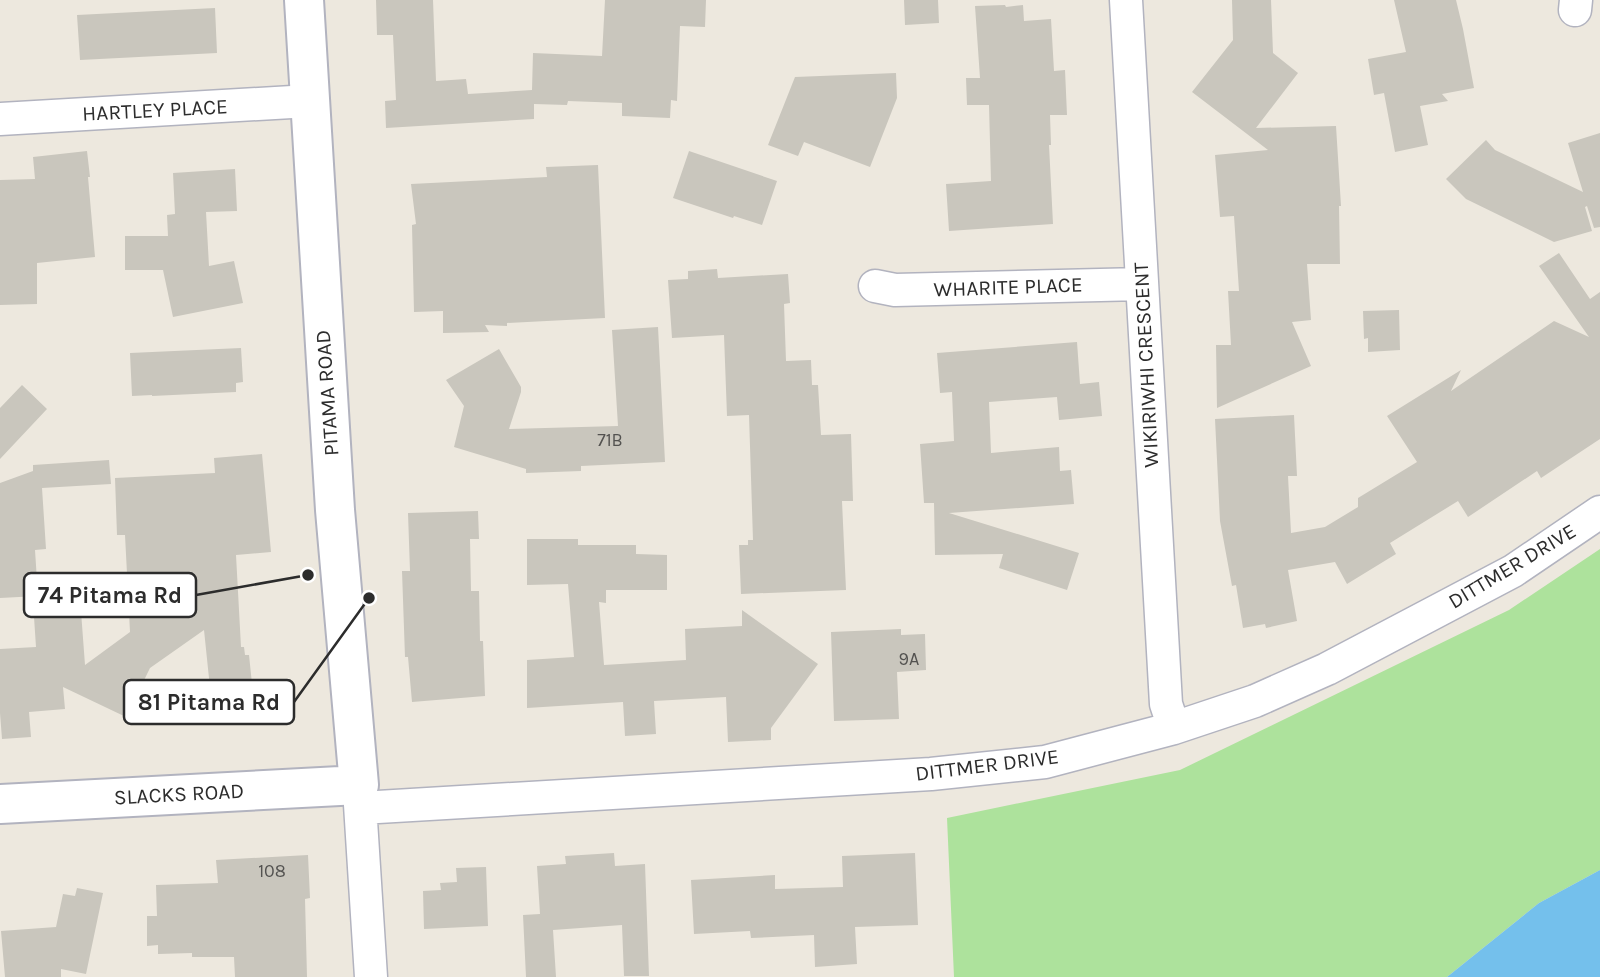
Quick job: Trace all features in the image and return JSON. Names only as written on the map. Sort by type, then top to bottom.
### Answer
[{"type":"street","name":"PITAMA ROAD","points":[[304,0],[335,510],[360,796]]},
{"type":"street","name":"WIKIRIWHI CRESCENT","points":[[1126,0],[1166,704],[1174,728]]},
{"type":"street","name":"HARTLEY PLACE","points":[[0,119],[309,101]]},
{"type":"street","name":"WHARITE PLACE","points":[[875,286],[895,290],[1142,284]]},
{"type":"street","name":"DITTMER DRIVE","points":[[360,796],[944,773],[1045,762],[1174,728],[1255,701],[1327,669],[1513,571],[1600,512]]},
{"type":"street","name":"SLACKS ROAD","points":[[0,804],[360,796]]},
{"type":"street","points":[[360,796],[371,977]]},
{"type":"green space","points":[[1600,549],[1600,870],[1539,903],[1447,977],[954,977],[947,818],[1180,770],[1509,610]]},
{"type":"water","points":[[1600,870],[1600,977],[1447,977],[1539,903]]},
{"type":"building","points":[[376,0],[433,0],[436,81],[466,79],[468,94],[532,90],[533,53],[602,56],[605,0],[706,0],[705,27],[680,26],[677,101],[671,100],[670,118],[622,116],[622,103],[568,101],[567,105],[534,104],[534,119],[386,128],[385,101],[396,100],[393,35],[377,35]]},
{"type":"building","points":[[904,0],[938,0],[939,23],[905,25]]},
{"type":"building","points":[[1232,0],[1271,0],[1273,53],[1298,73],[1256,128],[1336,126],[1341,206],[1340,264],[1307,264],[1311,320],[1292,322],[1311,366],[1217,408],[1216,345],[1231,345],[1228,291],[1239,291],[1234,216],[1220,217],[1215,155],[1268,150],[1192,92],[1233,40]]},
{"type":"building","points":[[1394,0],[1456,0],[1474,88],[1442,94],[1448,101],[1420,106],[1428,145],[1395,152],[1384,93],[1374,95],[1368,59],[1406,52]]},
{"type":"building","points":[[1023,5],[1024,21],[1051,19],[1054,71],[1065,70],[1067,115],[1050,115],[1053,224],[949,231],[946,184],[991,181],[989,105],[967,105],[966,78],[980,78],[975,6]]},
{"type":"building","points":[[215,8],[217,53],[80,60],[77,15]]},
{"type":"building","points":[[896,73],[897,98],[870,167],[804,142],[798,156],[768,145],[795,77]]},
{"type":"building","points":[[1600,133],[1600,227],[1594,228],[1587,206],[1585,207],[1592,231],[1554,242],[1466,199],[1446,179],[1486,140],[1495,150],[1583,192],[1568,143]]},
{"type":"building","points":[[87,151],[95,257],[37,263],[37,304],[0,305],[0,180],[35,179],[33,157]]},
{"type":"building","points":[[689,151],[777,181],[762,225],[673,198]]},
{"type":"building","points":[[598,165],[605,318],[507,323],[507,326],[485,325],[489,332],[443,333],[443,311],[414,312],[412,225],[416,224],[411,184],[547,177],[546,167]]},
{"type":"building","points":[[235,169],[237,211],[206,212],[209,266],[234,261],[243,303],[173,317],[163,270],[125,270],[125,236],[168,236],[167,215],[175,214],[173,173]]},
{"type":"building","points":[[1559,253],[1590,299],[1600,292],[1600,439],[1541,478],[1537,471],[1468,517],[1458,501],[1390,543],[1396,554],[1347,584],[1335,562],[1288,570],[1297,621],[1266,628],[1265,624],[1243,628],[1236,585],[1232,586],[1220,521],[1215,419],[1294,415],[1297,476],[1288,476],[1291,533],[1325,527],[1358,507],[1358,498],[1417,462],[1387,416],[1461,370],[1451,391],[1554,321],[1589,337],[1539,266]]},
{"type":"building","points":[[717,269],[718,278],[788,274],[790,303],[784,304],[786,361],[811,360],[812,385],[818,385],[821,435],[851,434],[853,501],[842,501],[846,590],[741,594],[739,545],[748,545],[748,540],[753,540],[749,415],[727,416],[724,335],[672,338],[668,280],[688,279],[688,271]]},
{"type":"building","points":[[1399,310],[1400,350],[1368,352],[1368,338],[1364,339],[1363,311]]},
{"type":"building","points":[[658,327],[665,462],[581,466],[581,471],[526,473],[526,469],[454,447],[464,406],[446,380],[499,349],[521,387],[509,429],[618,426],[612,330]]},
{"type":"building","points":[[1077,342],[1080,384],[1099,382],[1102,416],[1059,420],[1057,397],[989,402],[991,453],[1059,447],[1060,471],[1071,470],[1074,504],[949,513],[1079,553],[1067,590],[999,568],[1003,554],[935,555],[934,503],[924,503],[920,444],[954,441],[952,392],[940,393],[937,353]]},
{"type":"building","points":[[241,348],[243,382],[236,383],[236,392],[132,396],[130,353]]},
{"type":"building","points":[[22,385],[47,409],[0,459],[0,408]]},
{"type":"building","points":[[262,454],[271,552],[236,555],[241,647],[244,647],[245,655],[249,655],[254,703],[212,707],[204,630],[150,668],[126,717],[63,687],[65,709],[29,712],[31,737],[2,739],[0,649],[36,647],[33,602],[80,598],[85,665],[130,632],[125,535],[117,535],[115,478],[215,473],[214,458]]},
{"type":"building","points":[[109,460],[111,484],[42,488],[46,549],[35,550],[38,596],[0,598],[0,483],[33,471],[33,465]]},
{"type":"building","points":[[478,511],[479,539],[470,539],[471,591],[479,591],[485,696],[412,702],[408,657],[405,657],[402,571],[410,571],[408,513]]},
{"type":"building","points":[[527,539],[578,539],[578,545],[636,545],[636,554],[667,555],[667,590],[606,590],[606,603],[599,602],[604,665],[686,660],[685,629],[742,626],[742,610],[818,664],[771,728],[771,740],[728,742],[726,697],[654,701],[656,734],[625,736],[623,702],[527,708],[527,660],[574,657],[568,584],[527,585]]},
{"type":"building","points":[[901,629],[901,635],[925,634],[926,670],[897,672],[899,719],[834,721],[831,632]]},
{"type":"building","points":[[614,853],[615,866],[645,864],[649,976],[624,976],[622,925],[553,930],[556,977],[526,977],[523,915],[540,914],[537,866],[566,864],[565,856]]},
{"type":"building","points":[[915,853],[918,925],[855,927],[857,964],[815,967],[814,935],[751,938],[750,931],[694,934],[691,880],[775,875],[775,889],[843,887],[842,856]]},
{"type":"building","points":[[308,855],[310,898],[305,899],[307,977],[235,977],[234,957],[192,957],[192,953],[158,954],[158,945],[147,946],[147,916],[157,916],[156,885],[218,883],[216,860]]},
{"type":"building","points":[[486,867],[488,926],[424,929],[423,891],[441,890],[440,883],[457,882],[456,868]]},
{"type":"building","points":[[77,888],[103,893],[86,974],[61,969],[61,977],[5,977],[1,931],[56,927],[63,894],[75,896]]},
{"type":"place","name":"74 Pitama Rd","points":[[308,575]]},
{"type":"place","name":"81 Pitama Rd","points":[[369,598]]}]
